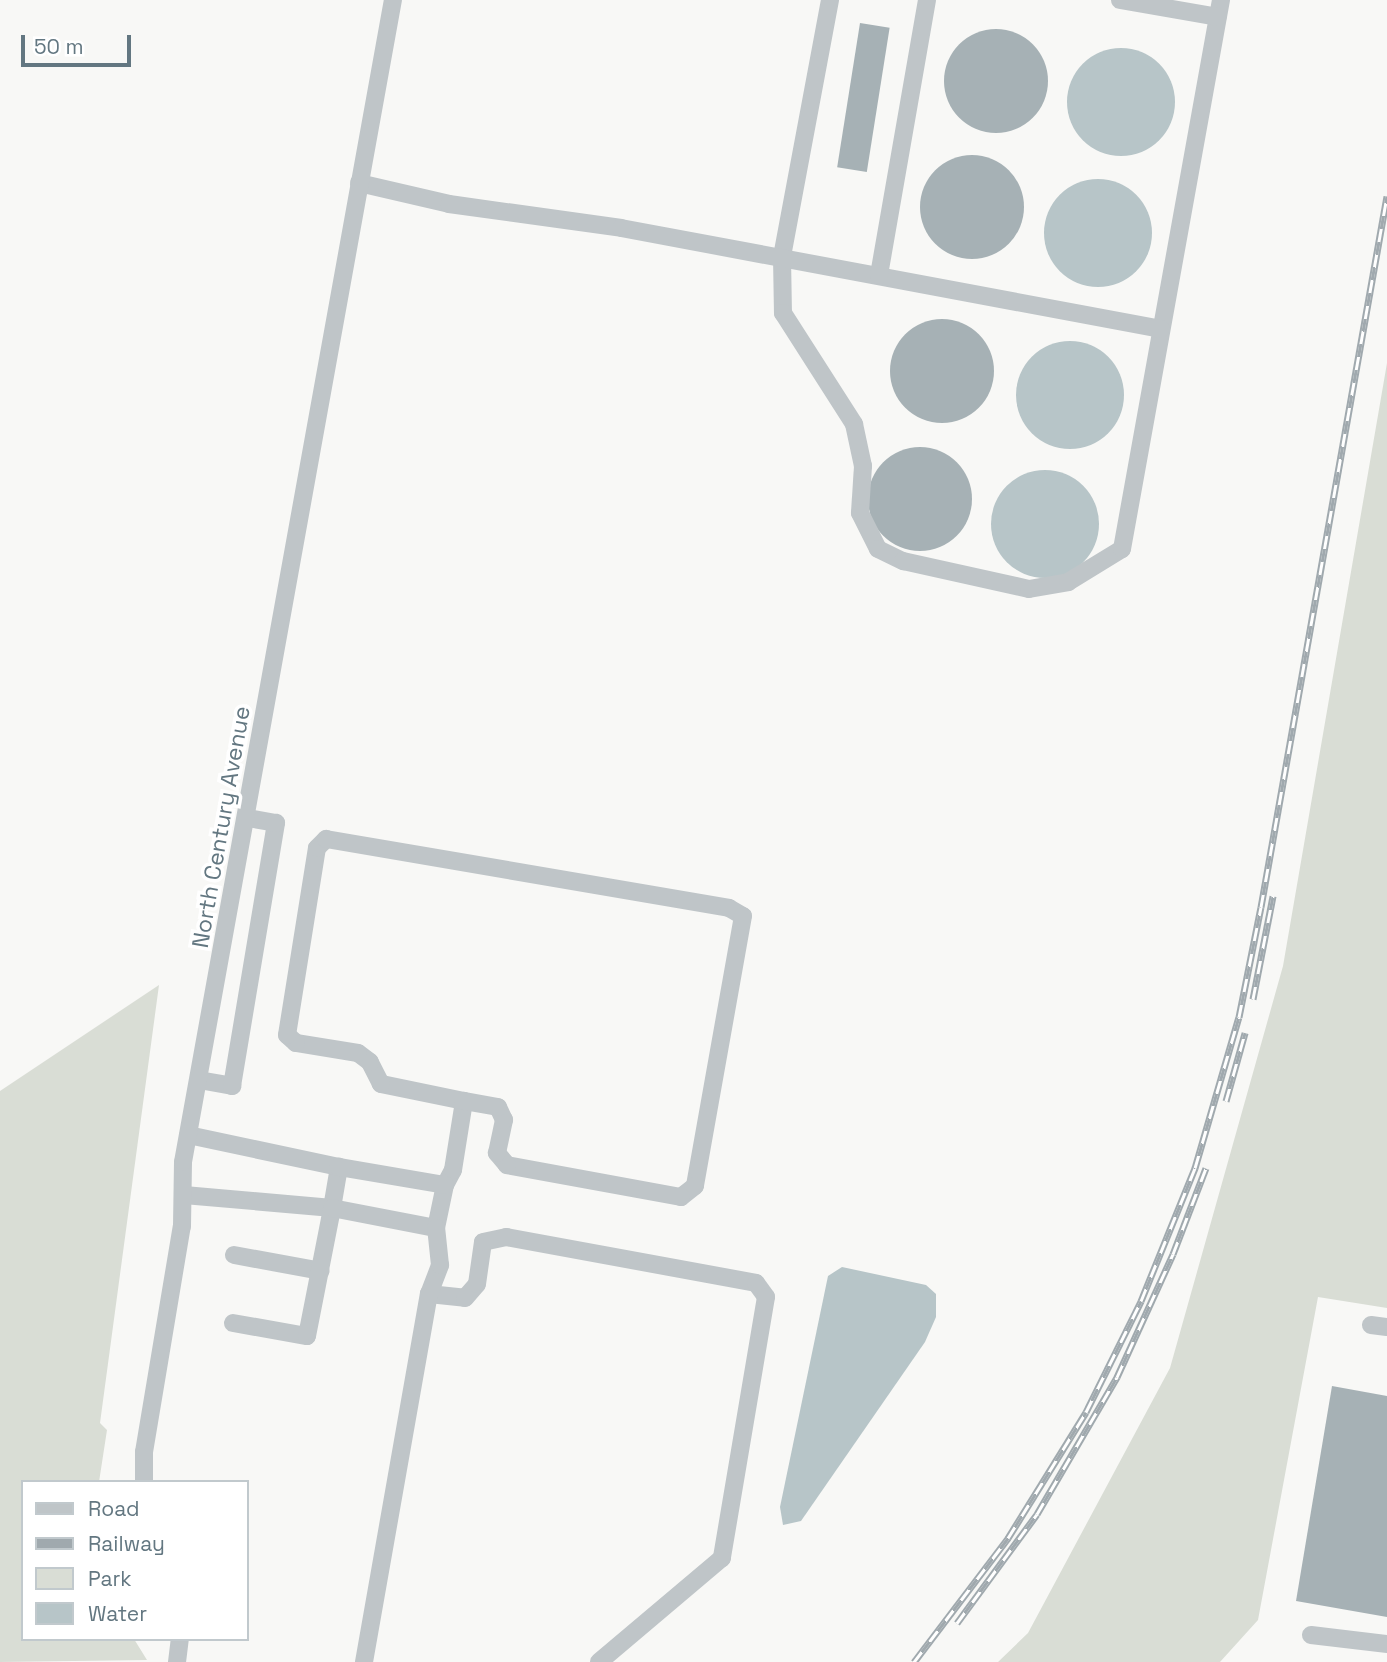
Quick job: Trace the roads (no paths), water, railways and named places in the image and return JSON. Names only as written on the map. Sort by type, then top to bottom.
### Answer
[{"type":"lane","name":"North Century Avenue","points":[[144,1480],[144,1452],[184,1195],[188,1135],[393,0]]},
{"type":"lane","points":[[830,0],[782,257],[780,300],[788,325],[854,424],[860,439],[860,513],[868,536],[878,549],[903,561],[1029,589],[1068,582],[1122,549],[1219,8],[1120,0]]},
{"type":"lane","points":[[879,275],[927,0]]},
{"type":"lane","points":[[359,183],[449,204],[621,228],[1161,329]]},
{"type":"lane","points":[[199,1080],[232,1086],[276,823],[247,818]]},
{"type":"lane","points":[[326,839],[729,908],[743,916],[695,1186],[681,1197],[507,1165],[497,1153],[504,1120],[498,1107],[464,1101],[381,1084],[370,1062],[358,1054],[296,1043],[287,1035],[317,848],[326,839]]},
{"type":"lane","points":[[364,1662],[429,1294],[440,1265],[436,1228],[445,1185],[453,1170],[464,1101]]},
{"type":"lane","points":[[188,1135],[339,1167],[445,1185]]},
{"type":"lane","points":[[233,1323],[307,1336],[339,1167]]},
{"type":"lane","points":[[184,1195],[332,1208],[436,1228]]},
{"type":"lane","points":[[429,1294],[465,1298],[477,1284],[483,1242],[506,1237],[756,1283],[766,1297],[759,1352],[722,1558],[599,1662]]},
{"type":"lane","points":[[234,1255],[321,1271]]},
{"type":"lane","points":[[1311,1635],[1387,1644]]},
{"type":"lane","points":[[177,1662],[180,1641]]},
{"type":"water","points":[[1121,48],[1142,52],[1159,64],[1171,81],[1175,102],[1171,123],[1159,140],[1142,152],[1121,156],[1100,152],[1083,140],[1071,123],[1067,102],[1071,81],[1083,64],[1100,52]]},
{"type":"water","points":[[1098,179],[1119,183],[1136,195],[1148,212],[1152,233],[1148,254],[1136,271],[1119,283],[1098,287],[1077,283],[1060,271],[1048,254],[1044,233],[1048,212],[1060,195],[1077,183]]},
{"type":"water","points":[[1070,341],[1091,345],[1108,357],[1120,374],[1124,395],[1120,416],[1108,433],[1091,445],[1070,449],[1049,445],[1032,433],[1020,416],[1016,395],[1020,374],[1032,357],[1049,345]]},
{"type":"water","points":[[1045,470],[1066,474],[1083,486],[1095,503],[1099,524],[1095,545],[1083,562],[1066,574],[1045,578],[1024,574],[1007,562],[995,545],[991,524],[995,503],[1007,486],[1024,474]]},
{"type":"water","points":[[842,1267],[926,1285],[936,1294],[936,1317],[925,1342],[801,1521],[783,1525],[780,1507],[828,1276]]},
{"type":"railway","points":[[914,1662],[1008,1538],[1086,1412],[1141,1301],[1195,1168],[1239,1017],[1261,907],[1387,196]]},
{"type":"railway","points":[[1253,999],[1273,896]]},
{"type":"railway","points":[[1226,1101],[1245,1033]]},
{"type":"railway","points":[[957,1623],[1037,1514],[1117,1377],[1173,1254],[1206,1168]]}]
